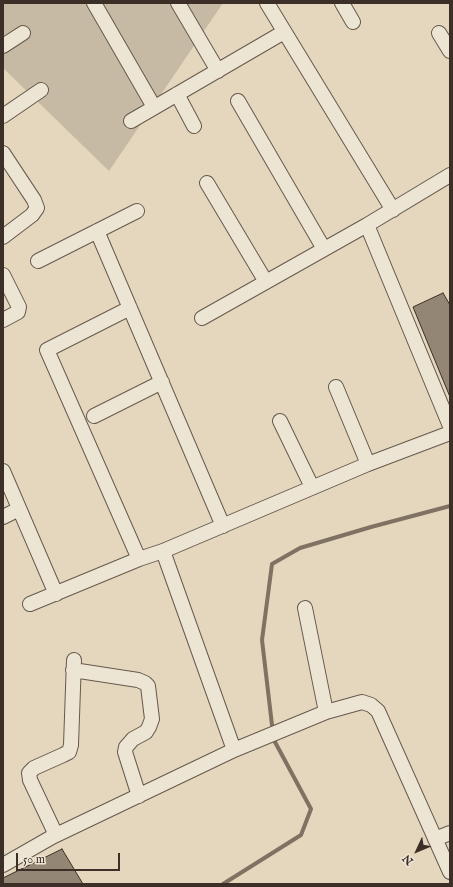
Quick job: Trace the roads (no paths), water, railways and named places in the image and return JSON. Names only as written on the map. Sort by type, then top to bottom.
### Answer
[{"type":"street","points":[[94,3],[154,107]]},
{"type":"street","points":[[178,3],[218,71]]},
{"type":"street","points":[[267,3],[393,210]]},
{"type":"street","points":[[342,3],[353,22]]},
{"type":"street","points":[[132,120],[284,32]]},
{"type":"street","points":[[3,46],[23,33]]},
{"type":"street","points":[[439,33],[450,51]]},
{"type":"street","points":[[3,116],[41,90]]},
{"type":"street","points":[[177,94],[194,126]]},
{"type":"street","points":[[238,101],[324,249]]},
{"type":"street","points":[[3,153],[34,200],[37,208],[32,215],[3,237]]},
{"type":"street","points":[[202,318],[367,225],[450,175]]},
{"type":"street","points":[[208,183],[266,282]]},
{"type":"street","points":[[38,261],[137,211]]},
{"type":"street","points":[[367,225],[450,426]]},
{"type":"street","points":[[98,231],[223,526]]},
{"type":"street","points":[[3,275],[19,307],[18,312],[3,320]]},
{"type":"street","points":[[130,308],[47,350],[139,559]]},
{"type":"street","points":[[94,416],[162,382]]},
{"type":"street","points":[[336,387],[368,464]]},
{"type":"street","points":[[280,421],[312,487]]},
{"type":"street","points":[[30,604],[139,559],[163,551],[368,464],[450,433]]},
{"type":"street","points":[[3,471],[56,594]]},
{"type":"street","points":[[3,517],[20,509]]},
{"type":"street","points":[[163,551],[234,750]]},
{"type":"street","points":[[305,608],[326,712]]},
{"type":"street","points":[[56,835],[30,780],[29,773],[34,768],[69,752],[71,745],[74,665],[138,680],[148,686],[152,719],[146,732],[133,739],[126,747],[125,752],[139,796]]},
{"type":"street","points":[[3,866],[56,835],[234,750],[326,712],[362,702],[371,705],[378,711],[450,872]]},
{"type":"street","points":[[435,839],[450,833]]},
{"type":"waterway","points":[[272,725],[262,640],[272,564],[300,548],[450,506]]},
{"type":"waterway","points":[[223,884],[301,835],[311,809],[275,742]]}]
